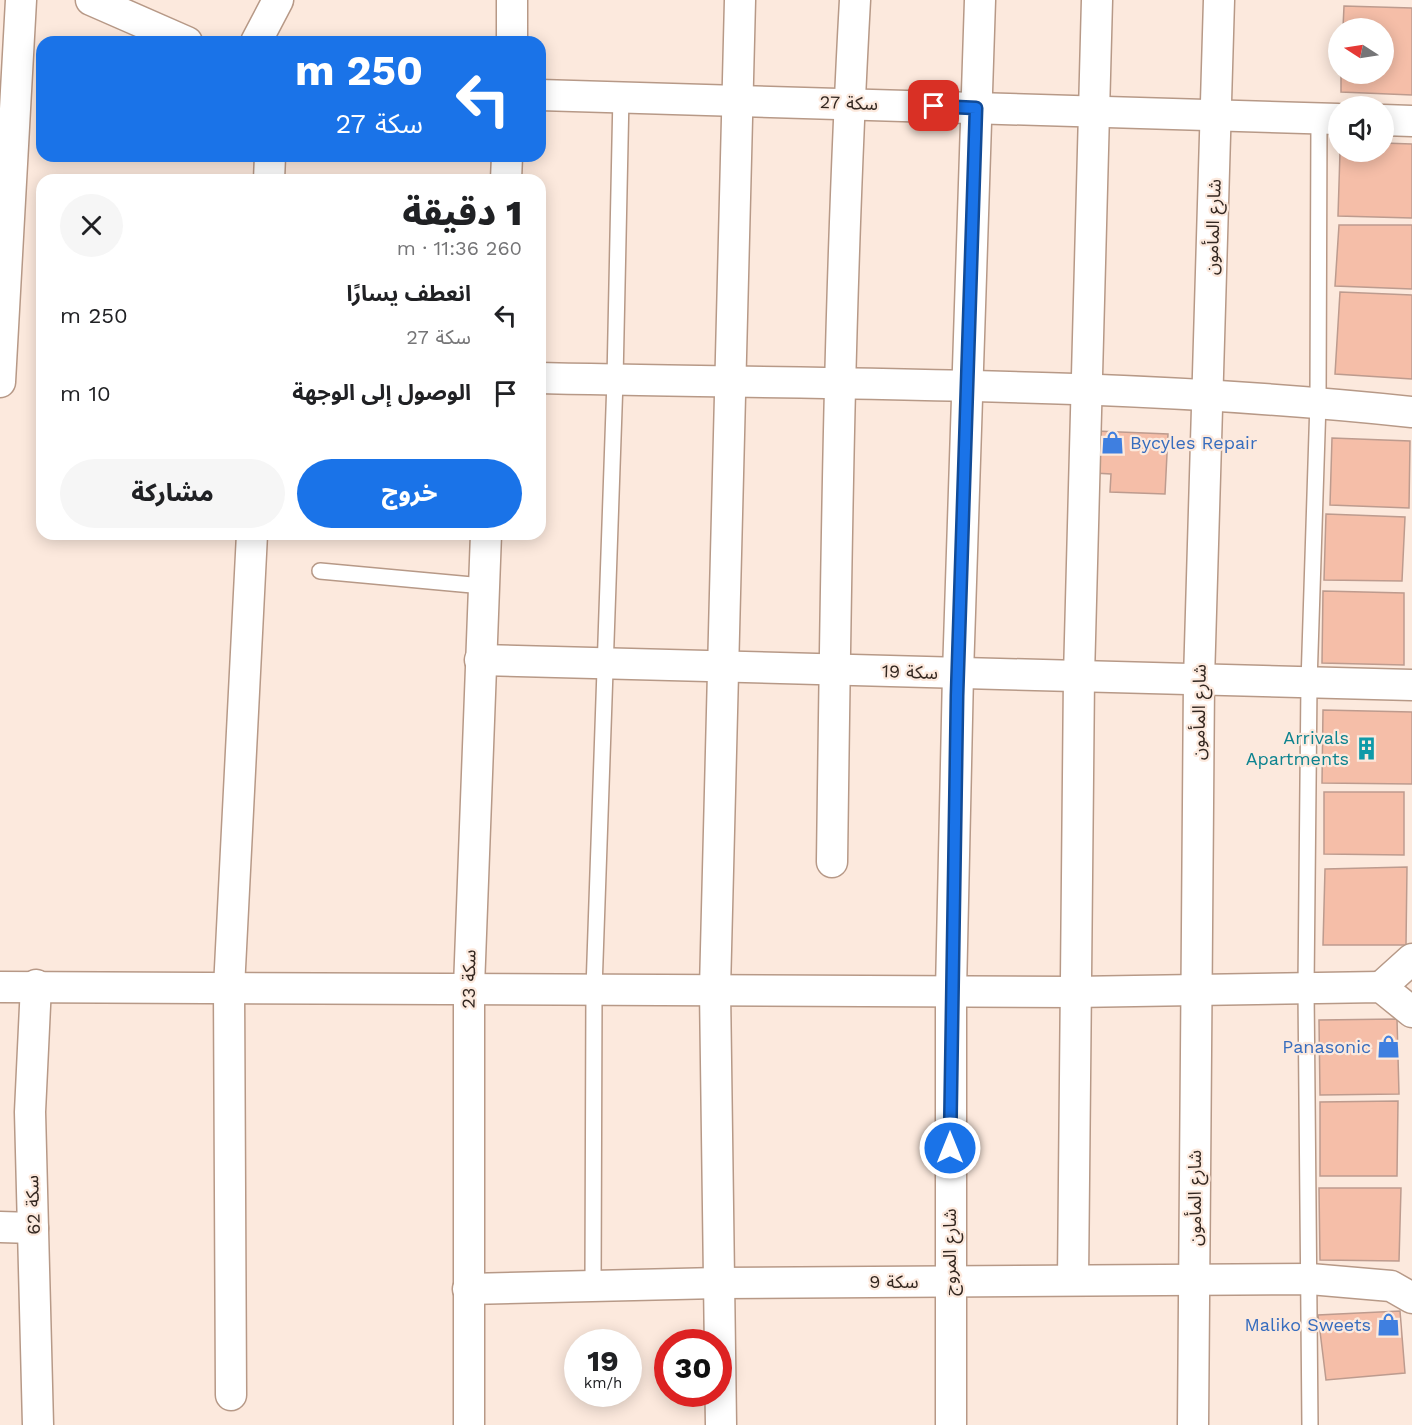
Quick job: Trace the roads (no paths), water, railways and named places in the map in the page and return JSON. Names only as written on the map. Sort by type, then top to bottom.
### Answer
[{"type":"street","points":[[0,382],[21,0]]},
{"type":"street","points":[[91,0],[173,36]]},
{"type":"street","points":[[259,36],[278,0]]},
{"type":"street","points":[[512,0],[512,36]]},
{"type":"street","points":[[721,1425],[715,988],[740,0]]},
{"type":"street","points":[[832,862],[849,102],[855,0]]},
{"type":"street","name":"شارع المروج","points":[[951,1425],[951,991],[958,674],[980,0]]},
{"type":"street","points":[[1073,1280],[1074,992],[1079,676],[1088,392],[1096,0]]},
{"type":"street","name":"شارع المأمون","points":[[1193,1425],[1199,680],[1219,0]]},
{"type":"street","name":"سكة 27","points":[[546,95],[621,95],[1328,118]]},
{"type":"street","points":[[1394,120],[1412,121]]},
{"type":"street","points":[[546,378],[969,386],[1318,402],[1412,412]]},
{"type":"street","points":[[231,1395],[229,988],[252,540]]},
{"type":"street","name":"23 سكة","points":[[469,1425],[469,987],[486,540]]},
{"type":"street","name":"سكة 19","points":[[480,660],[1412,685]]},
{"type":"street","points":[[1381,987],[1412,959]]},
{"type":"street","points":[[0,987],[36,985],[229,988],[715,988],[1074,992],[1381,987],[1412,1012]]},
{"type":"street","name":"سكة 62","points":[[36,985],[30,1112],[38,1425]]},
{"type":"street","points":[[0,1227],[33,1228]]},
{"type":"street","name":"سكة 9","points":[[468,1289],[718,1283],[1195,1279],[1311,1279],[1405,1285]]},
{"type":"lane","points":[[593,1286],[594,989],[615,380],[621,95]]},
{"type":"lane","points":[[1310,1425],[1311,1279],[1306,988],[1309,683],[1328,118]]},
{"type":"lane","points":[[320,571],[483,586]]},
{"type":"place","name":"Bycyles Repair","points":[[1112,443]]},
{"type":"place","name":"Arrivals Apartments","points":[[1367,748]]},
{"type":"place","name":"Panasonic","points":[[1389,1047]]},
{"type":"place","name":"Maliko Sweets","points":[[1389,1325]]}]
